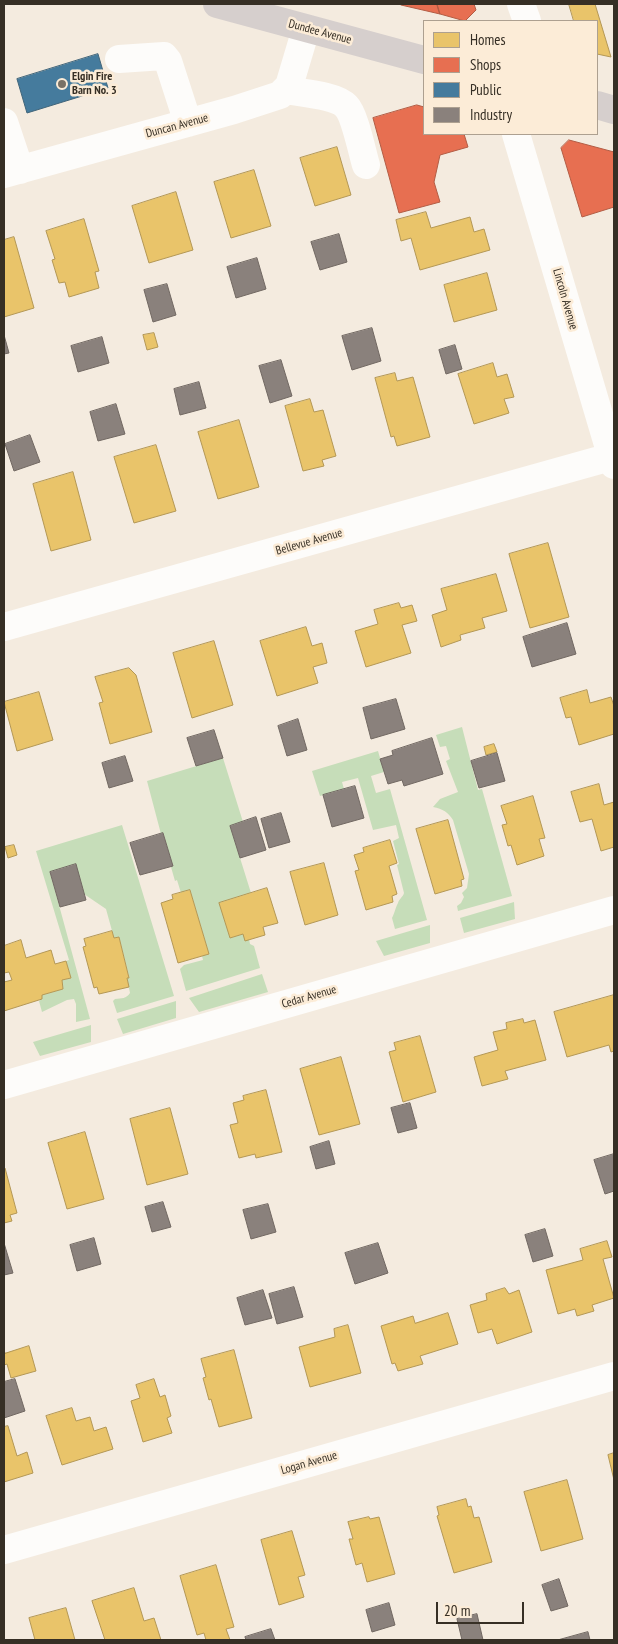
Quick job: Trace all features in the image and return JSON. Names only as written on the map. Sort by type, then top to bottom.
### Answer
[{"type":"main road","name":"Dundee Avenue","points":[[217,4],[423,60]]},
{"type":"main road","points":[[598,105],[614,110]]},
{"type":"street","points":[[522,4],[527,20]]},
{"type":"street","points":[[306,29],[291,80],[286,90],[325,97],[346,106],[352,118],[366,165]]},
{"type":"street","points":[[119,60],[164,56],[168,61],[188,123]]},
{"type":"street","name":"Duncan Avenue","points":[[12,172],[268,100],[286,90]]},
{"type":"street","points":[[4,122],[12,172]]},
{"type":"street","name":"Lincoln Avenue","points":[[516,135],[613,459]]},
{"type":"street","name":"Bellevue Avenue","points":[[4,627],[613,459]]},
{"type":"street","name":"Cedar Avenue","points":[[4,1085],[614,910]]},
{"type":"street","name":"Logan Avenue","points":[[4,1550],[614,1376]]},
{"type":"green space","points":[[462,727],[478,790],[482,789],[512,896],[458,911],[457,906],[464,897],[462,893],[467,888],[469,874],[453,820],[445,811],[433,807],[440,799],[458,792],[446,761],[450,759],[446,746],[440,747],[436,735]]},
{"type":"green space","points":[[378,751],[384,772],[371,776],[376,793],[390,789],[427,920],[395,929],[392,918],[404,893],[393,841],[399,838],[396,825],[373,830],[358,778],[342,782],[344,789],[320,796],[312,771]]},
{"type":"green space","points":[[223,758],[243,822],[230,826],[251,893],[220,903],[230,938],[243,934],[249,939],[250,944],[254,946],[260,968],[186,991],[180,969],[184,965],[203,960],[202,956],[209,954],[190,890],[181,893],[177,880],[175,881],[171,867],[173,866],[163,833],[161,834],[147,781]]},
{"type":"green space","points":[[122,825],[174,996],[117,1013],[113,1001],[130,993],[127,978],[129,977],[119,937],[114,938],[106,909],[84,894],[75,864],[50,872],[90,1019],[76,1022],[76,1004],[74,999],[67,1000],[42,1012],[39,1001],[42,999],[42,995],[63,989],[62,980],[71,978],[66,961],[69,960],[36,851]]},
{"type":"green space","points":[[514,902],[515,919],[464,933],[460,918]]},
{"type":"green space","points":[[430,925],[430,943],[384,956],[376,941]]},
{"type":"green space","points":[[262,974],[268,992],[199,1012],[189,998]]},
{"type":"green space","points":[[176,1001],[176,1018],[123,1034],[117,1019]]},
{"type":"green space","points":[[91,1025],[91,1042],[40,1056],[33,1042]]},
{"type":"building: Homes","points":[[569,4],[595,4],[611,57],[598,54],[598,20],[574,20]]},
{"type":"building: Homes","points":[[337,147],[351,195],[315,206],[300,158]]},
{"type":"building: Homes","points":[[254,170],[271,226],[231,238],[214,182]]},
{"type":"building: Homes","points":[[176,192],[193,250],[149,263],[132,206]]},
{"type":"building: Homes","points":[[426,212],[431,228],[470,217],[474,232],[484,229],[490,250],[420,270],[411,238],[401,241],[396,220]]},
{"type":"building: Homes","points":[[84,219],[99,271],[95,272],[99,288],[69,297],[65,282],[59,283],[52,260],[55,259],[46,231]]},
{"type":"building: Homes","points":[[14,237],[34,308],[4,317],[4,240]]},
{"type":"building: Homes","points":[[487,273],[497,310],[454,322],[444,285]]},
{"type":"building: Homes","points":[[154,333],[158,347],[147,350],[143,335]]},
{"type":"building: Homes","points":[[493,363],[497,377],[507,374],[514,397],[504,399],[509,413],[474,424],[458,374]]},
{"type":"building: Homes","points":[[395,373],[397,381],[413,377],[430,437],[397,446],[394,436],[391,437],[375,378]]},
{"type":"building: Homes","points":[[310,399],[314,412],[323,410],[336,456],[322,460],[324,466],[303,471],[285,406]]},
{"type":"building: Homes","points":[[239,420],[259,487],[218,499],[198,432]]},
{"type":"building: Homes","points":[[156,445],[176,511],[134,523],[114,457]]},
{"type":"building: Homes","points":[[73,472],[91,540],[51,551],[33,484]]},
{"type":"building: Homes","points":[[548,543],[569,617],[530,628],[509,554]]},
{"type":"building: Homes","points":[[496,574],[507,611],[482,618],[485,628],[460,635],[461,640],[441,647],[432,615],[447,610],[441,589]]},
{"type":"building: Homes","points":[[399,603],[401,608],[412,605],[417,621],[402,625],[411,653],[366,667],[355,631],[378,624],[374,610]]},
{"type":"building: Homes","points":[[306,627],[312,646],[322,643],[327,663],[313,667],[318,683],[277,696],[260,641]]},
{"type":"building: Homes","points":[[214,641],[233,705],[192,718],[173,653]]},
{"type":"building: Homes","points":[[129,668],[136,675],[152,732],[110,744],[99,703],[103,702],[95,677]]},
{"type":"building: Homes","points":[[587,690],[590,703],[611,697],[614,706],[614,734],[579,745],[571,717],[566,718],[560,698]]},
{"type":"building: Homes","points":[[39,692],[53,740],[17,751],[4,702]]},
{"type":"building: Homes","points":[[494,744],[497,752],[486,755],[484,747]]},
{"type":"building: Homes","points":[[599,784],[604,805],[614,802],[614,847],[601,851],[592,819],[580,822],[571,792]]},
{"type":"building: Homes","points":[[533,796],[545,838],[539,839],[544,856],[517,865],[511,845],[508,846],[502,825],[507,824],[501,806]]},
{"type":"building: Homes","points":[[448,820],[464,879],[461,880],[462,886],[435,894],[416,829]]},
{"type":"building: Homes","points":[[390,840],[397,863],[389,866],[397,894],[392,896],[393,902],[366,910],[355,871],[359,870],[354,855],[364,852],[363,848]]},
{"type":"building: Homes","points":[[14,845],[17,855],[8,858],[5,847]]},
{"type":"building: Homes","points":[[324,863],[338,915],[305,925],[290,872]]},
{"type":"building: Homes","points":[[267,888],[278,923],[263,927],[265,935],[245,941],[243,934],[230,938],[219,903]]},
{"type":"building: Homes","points":[[190,890],[209,954],[178,963],[161,903],[173,899],[172,895]]},
{"type":"building: Homes","points":[[112,931],[114,938],[119,937],[129,978],[127,978],[129,987],[99,994],[97,987],[94,988],[83,947],[86,946],[84,939]]},
{"type":"building: Homes","points":[[21,940],[26,958],[51,950],[55,964],[66,961],[71,978],[62,980],[63,989],[42,995],[42,999],[4,1011],[4,982],[12,980],[9,972],[4,973],[4,946]]},
{"type":"building: Homes","points":[[614,995],[614,1051],[611,1052],[609,1045],[567,1057],[554,1012]]},
{"type":"building: Homes","points":[[523,1019],[524,1023],[535,1020],[546,1060],[505,1071],[508,1079],[482,1086],[474,1057],[498,1050],[493,1032],[507,1029],[506,1023]]},
{"type":"building: Homes","points":[[420,1036],[436,1092],[403,1102],[389,1052],[396,1050],[394,1043]]},
{"type":"building: Homes","points":[[341,1057],[360,1124],[319,1135],[300,1069]]},
{"type":"building: Homes","points":[[266,1090],[282,1152],[256,1158],[255,1154],[239,1158],[230,1125],[238,1123],[233,1103],[244,1100],[243,1096]]},
{"type":"building: Homes","points":[[170,1108],[188,1174],[147,1185],[130,1119]]},
{"type":"building: Homes","points":[[85,1132],[104,1199],[67,1209],[48,1143]]},
{"type":"building: Homes","points":[[4,1168],[17,1213],[10,1215],[12,1221],[4,1223]]},
{"type":"building: Homes","points":[[607,1241],[612,1257],[603,1259],[614,1298],[592,1305],[594,1311],[577,1316],[575,1309],[558,1314],[546,1270],[583,1260],[580,1249]]},
{"type":"building: Homes","points":[[505,1288],[509,1294],[519,1290],[532,1332],[497,1344],[492,1329],[478,1333],[470,1305],[487,1300],[486,1294]]},
{"type":"building: Homes","points":[[448,1313],[458,1344],[420,1356],[423,1364],[398,1371],[395,1363],[392,1364],[381,1326],[413,1316],[415,1323]]},
{"type":"building: Homes","points":[[348,1325],[361,1373],[310,1387],[299,1347],[335,1337],[334,1329]]},
{"type":"building: Homes","points":[[29,1346],[36,1371],[11,1378],[7,1364],[4,1365],[4,1350],[5,1353]]},
{"type":"building: Homes","points":[[234,1350],[252,1418],[219,1427],[203,1378],[206,1377],[201,1359]]},
{"type":"building: Homes","points":[[154,1379],[160,1397],[165,1395],[171,1416],[167,1418],[172,1433],[143,1442],[131,1401],[140,1398],[136,1385]]},
{"type":"building: Homes","points":[[72,1408],[76,1421],[90,1417],[94,1431],[106,1427],[113,1449],[62,1465],[46,1416]]},
{"type":"building: Homes","points":[[8,1426],[17,1456],[27,1452],[33,1473],[4,1482],[4,1427]]},
{"type":"building: Homes","points":[[614,1453],[614,1480],[608,1455]]},
{"type":"building: Homes","points":[[567,1480],[583,1539],[541,1551],[524,1492]]},
{"type":"building: Homes","points":[[466,1499],[468,1507],[471,1506],[474,1518],[479,1517],[492,1562],[454,1573],[437,1516],[439,1515],[437,1507]]},
{"type":"building: Homes","points":[[369,1517],[370,1519],[379,1517],[395,1574],[367,1582],[362,1563],[356,1565],[349,1539],[353,1539],[348,1522]]},
{"type":"building: Homes","points":[[292,1531],[305,1575],[298,1577],[304,1597],[279,1605],[261,1540]]},
{"type":"building: Homes","points":[[216,1565],[234,1627],[226,1629],[230,1640],[206,1640],[204,1633],[197,1635],[180,1576]]},
{"type":"building: Homes","points":[[134,1588],[144,1621],[154,1618],[161,1640],[105,1640],[92,1601]]},
{"type":"building: Homes","points":[[66,1608],[75,1640],[35,1640],[29,1618]]},
{"type":"building: Shops","points":[[437,4],[440,14],[401,5]]},
{"type":"building: Shops","points":[[437,4],[474,4],[476,10],[466,20],[440,14]]},
{"type":"building: Shops","points":[[417,105],[423,107],[423,135],[464,135],[468,147],[440,155],[434,182],[440,202],[399,213],[373,118]]},
{"type":"building: Shops","points":[[569,140],[614,152],[614,207],[582,217],[561,148]]},
{"type":"building: Public","name":"Elgin Fire Barn No. 3","points":[[98,54],[108,88],[27,113],[17,79]]},
{"type":"building: Industry","points":[[339,234],[347,262],[320,270],[311,242]]},
{"type":"building: Industry","points":[[257,258],[266,289],[236,298],[227,267]]},
{"type":"building: Industry","points":[[167,284],[176,315],[153,322],[144,290]]},
{"type":"building: Industry","points":[[372,328],[381,361],[352,370],[342,336]]},
{"type":"building: Industry","points":[[4,335],[9,353],[4,354]]},
{"type":"building: Industry","points":[[102,337],[109,363],[78,372],[71,346]]},
{"type":"building: Industry","points":[[455,345],[462,369],[446,374],[439,350]]},
{"type":"building: Industry","points":[[281,360],[292,396],[270,403],[259,366]]},
{"type":"building: Industry","points":[[199,382],[206,408],[180,415],[174,389]]},
{"type":"building: Industry","points":[[116,404],[125,434],[98,441],[90,412]]},
{"type":"building: Industry","points":[[30,435],[40,462],[14,471],[5,444]]},
{"type":"building: Industry","points":[[567,623],[576,654],[532,667],[523,637]]},
{"type":"building: Industry","points":[[396,699],[405,729],[371,739],[363,708]]},
{"type":"building: Industry","points":[[298,719],[307,750],[287,756],[278,726]]},
{"type":"building: Industry","points":[[214,730],[223,758],[196,766],[187,738]]},
{"type":"building: Industry","points":[[432,738],[443,774],[404,786],[402,780],[388,784],[380,759],[393,755],[392,751]]},
{"type":"building: Industry","points":[[497,753],[505,781],[479,788],[471,761]]},
{"type":"building: Industry","points":[[125,756],[133,781],[109,788],[102,763]]},
{"type":"building: Industry","points":[[355,786],[364,818],[332,827],[323,795]]},
{"type":"building: Industry","points":[[281,813],[290,842],[269,848],[261,819]]},
{"type":"building: Industry","points":[[256,817],[266,850],[240,858],[230,826]]},
{"type":"building: Industry","points":[[163,833],[173,866],[140,875],[130,843]]},
{"type":"building: Industry","points":[[76,864],[86,900],[60,907],[50,872]]},
{"type":"building: Industry","points":[[410,1103],[417,1128],[398,1133],[391,1108]]},
{"type":"building: Industry","points":[[329,1141],[335,1164],[316,1169],[310,1147]]},
{"type":"building: Industry","points":[[614,1154],[614,1191],[605,1194],[594,1160]]},
{"type":"building: Industry","points":[[163,1202],[171,1227],[152,1232],[145,1207]]},
{"type":"building: Industry","points":[[268,1204],[276,1232],[251,1239],[243,1210]]},
{"type":"building: Industry","points":[[545,1229],[553,1256],[533,1262],[525,1235]]},
{"type":"building: Industry","points":[[94,1238],[101,1264],[77,1271],[70,1245]]},
{"type":"building: Industry","points":[[4,1243],[13,1273],[4,1275]]},
{"type":"building: Industry","points":[[378,1243],[388,1273],[355,1284],[345,1253]]},
{"type":"building: Industry","points":[[294,1287],[303,1317],[277,1324],[269,1294]]},
{"type":"building: Industry","points":[[263,1290],[272,1318],[245,1325],[237,1298]]},
{"type":"building: Industry","points":[[15,1379],[25,1411],[4,1418],[4,1382]]},
{"type":"building: Industry","points":[[559,1579],[568,1606],[551,1611],[542,1585]]},
{"type":"building: Industry","points":[[389,1603],[395,1625],[372,1632],[366,1610]]},
{"type":"building: Industry","points":[[477,1614],[483,1640],[462,1640],[457,1619]]},
{"type":"building: Industry","points":[[271,1629],[275,1640],[246,1640],[245,1637]]},
{"type":"building: Industry","points":[[588,1632],[590,1640],[558,1640]]},
{"type":"place","name":"Elgin Fire Barn No. 3","points":[[62,84]]}]
